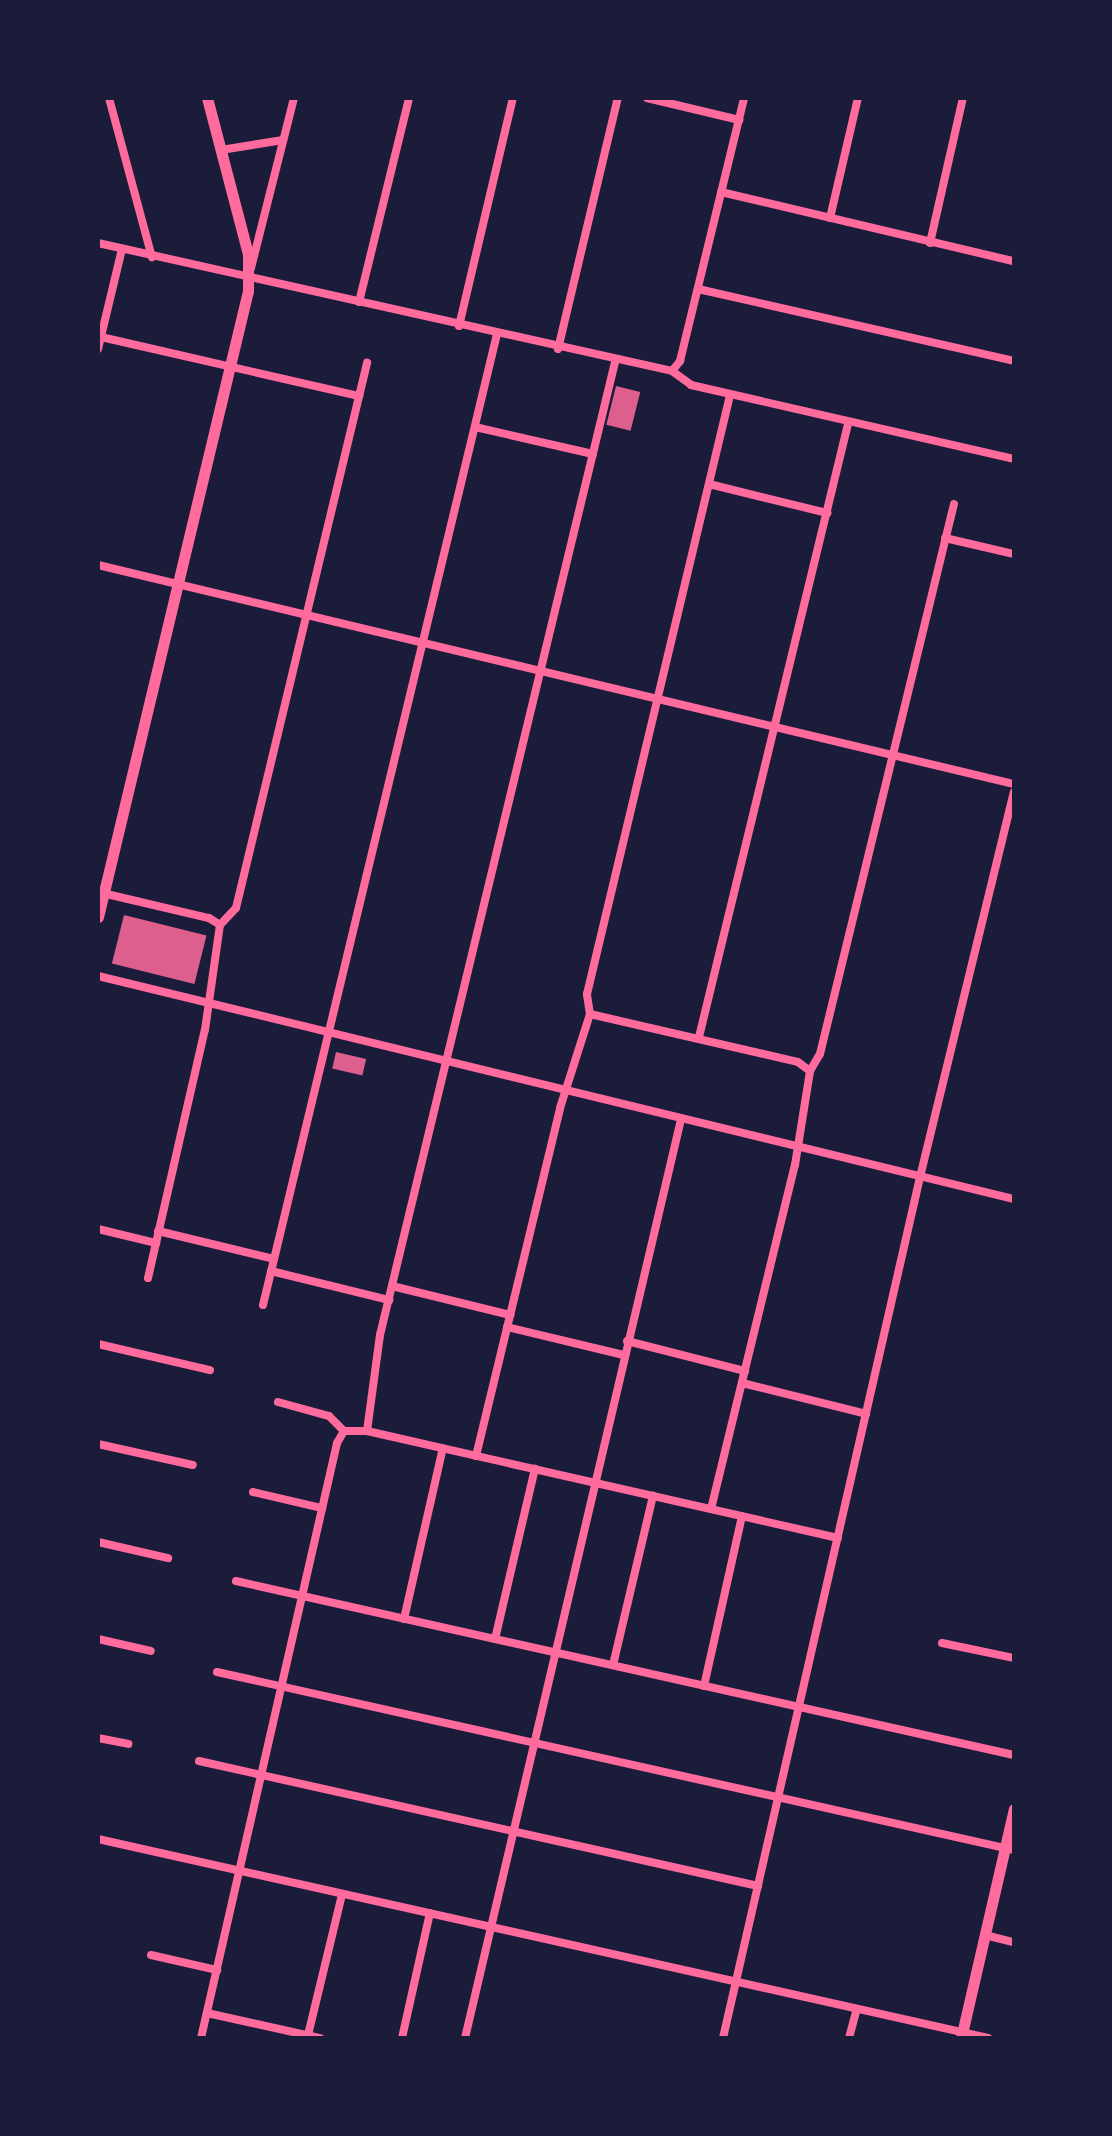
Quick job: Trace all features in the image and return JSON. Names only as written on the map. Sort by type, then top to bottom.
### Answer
[{"type":"street","points":[[109,98],[152,257]]},
{"type":"street","points":[[207,98],[249,277]]},
{"type":"street","points":[[98,917],[101,892],[294,98]]},
{"type":"street","points":[[359,302],[409,98]]},
{"type":"street","points":[[459,326],[513,98]]},
{"type":"street","points":[[558,349],[618,98]]},
{"type":"street","points":[[647,98],[739,120]]},
{"type":"street","points":[[672,371],[680,361],[744,98]]},
{"type":"street","points":[[830,218],[858,98]]},
{"type":"street","points":[[930,243],[963,98]]},
{"type":"street","points":[[221,150],[283,140]]},
{"type":"street","points":[[721,192],[1014,261]]},
{"type":"street","points":[[98,243],[615,362],[672,371],[684,383],[730,395],[1014,459]]},
{"type":"street","points":[[98,349],[122,249]]},
{"type":"street","points":[[698,289],[1014,361]]},
{"type":"street","points":[[263,1305],[497,334]]},
{"type":"street","points":[[101,337],[359,396]]},
{"type":"street","points":[[367,1431],[375,1354],[615,362]]},
{"type":"street","points":[[148,1278],[205,1030],[205,1002],[220,925],[236,908],[367,363]]},
{"type":"street","points":[[476,1456],[567,1091],[590,1014],[587,994],[730,395]]},
{"type":"street","points":[[699,1037],[777,727],[848,424]]},
{"type":"street","points":[[475,427],[593,454]]},
{"type":"street","points":[[709,484],[827,513]]},
{"type":"street","points":[[711,1509],[796,1146],[810,1071],[820,1054],[954,504]]},
{"type":"street","points":[[945,538],[1014,554]]},
{"type":"street","points":[[98,565],[1014,784]]},
{"type":"street","points":[[723,2038],[920,1177],[1014,792]]},
{"type":"street","points":[[101,892],[209,918],[220,925]]},
{"type":"street","points":[[98,976],[1014,1199]]},
{"type":"street","points":[[590,1014],[798,1062],[810,1071]]},
{"type":"street","points":[[465,2038],[593,1482],[681,1119]]},
{"type":"street","points":[[98,1229],[156,1243]]},
{"type":"street","points":[[158,1231],[274,1259]]},
{"type":"street","points":[[271,1271],[389,1300]]},
{"type":"street","points":[[392,1286],[510,1315]]},
{"type":"street","points":[[507,1327],[624,1355]]},
{"type":"street","points":[[627,1341],[745,1371]]},
{"type":"street","points":[[98,1344],[210,1370]]},
{"type":"street","points":[[742,1383],[866,1414]]},
{"type":"street","points":[[278,1402],[329,1416],[344,1431],[367,1431],[838,1538]]},
{"type":"street","points":[[201,2038],[322,1508],[344,1431]]},
{"type":"street","points":[[98,1444],[193,1465]]},
{"type":"street","points":[[404,1619],[443,1448]]},
{"type":"street","points":[[495,1639],[535,1469]]},
{"type":"street","points":[[253,1492],[322,1508]]},
{"type":"street","points":[[613,1665],[653,1496]]},
{"type":"street","points":[[704,1686],[742,1516]]},
{"type":"street","points":[[98,1542],[168,1558]]},
{"type":"street","points":[[236,1581],[1014,1755]]},
{"type":"street","points":[[98,1639],[151,1651]]},
{"type":"street","points":[[942,1643],[1014,1658]]},
{"type":"street","points":[[217,1672],[1010,1849]]},
{"type":"street","points":[[98,1738],[128,1744]]},
{"type":"street","points":[[199,1761],[758,1886]]},
{"type":"street","points":[[962,2035],[985,1935],[1010,1849],[1014,1809]]},
{"type":"street","points":[[98,1839],[962,2035],[988,2038]]},
{"type":"street","points":[[308,2035],[342,1894]]},
{"type":"street","points":[[402,2038],[430,1913]]},
{"type":"street","points":[[985,1935],[1014,1942]]},
{"type":"street","points":[[151,1955],[217,1970]]},
{"type":"street","points":[[849,2038],[857,2009]]},
{"type":"street","points":[[207,2013],[320,2038]]},
{"type":"building","points":[[616,386],[640,392],[631,431],[606,425]]},
{"type":"building","points":[[124,915],[206,936],[194,984],[112,964]]},
{"type":"building","points":[[336,1052],[366,1059],[362,1076],[332,1069]]}]
